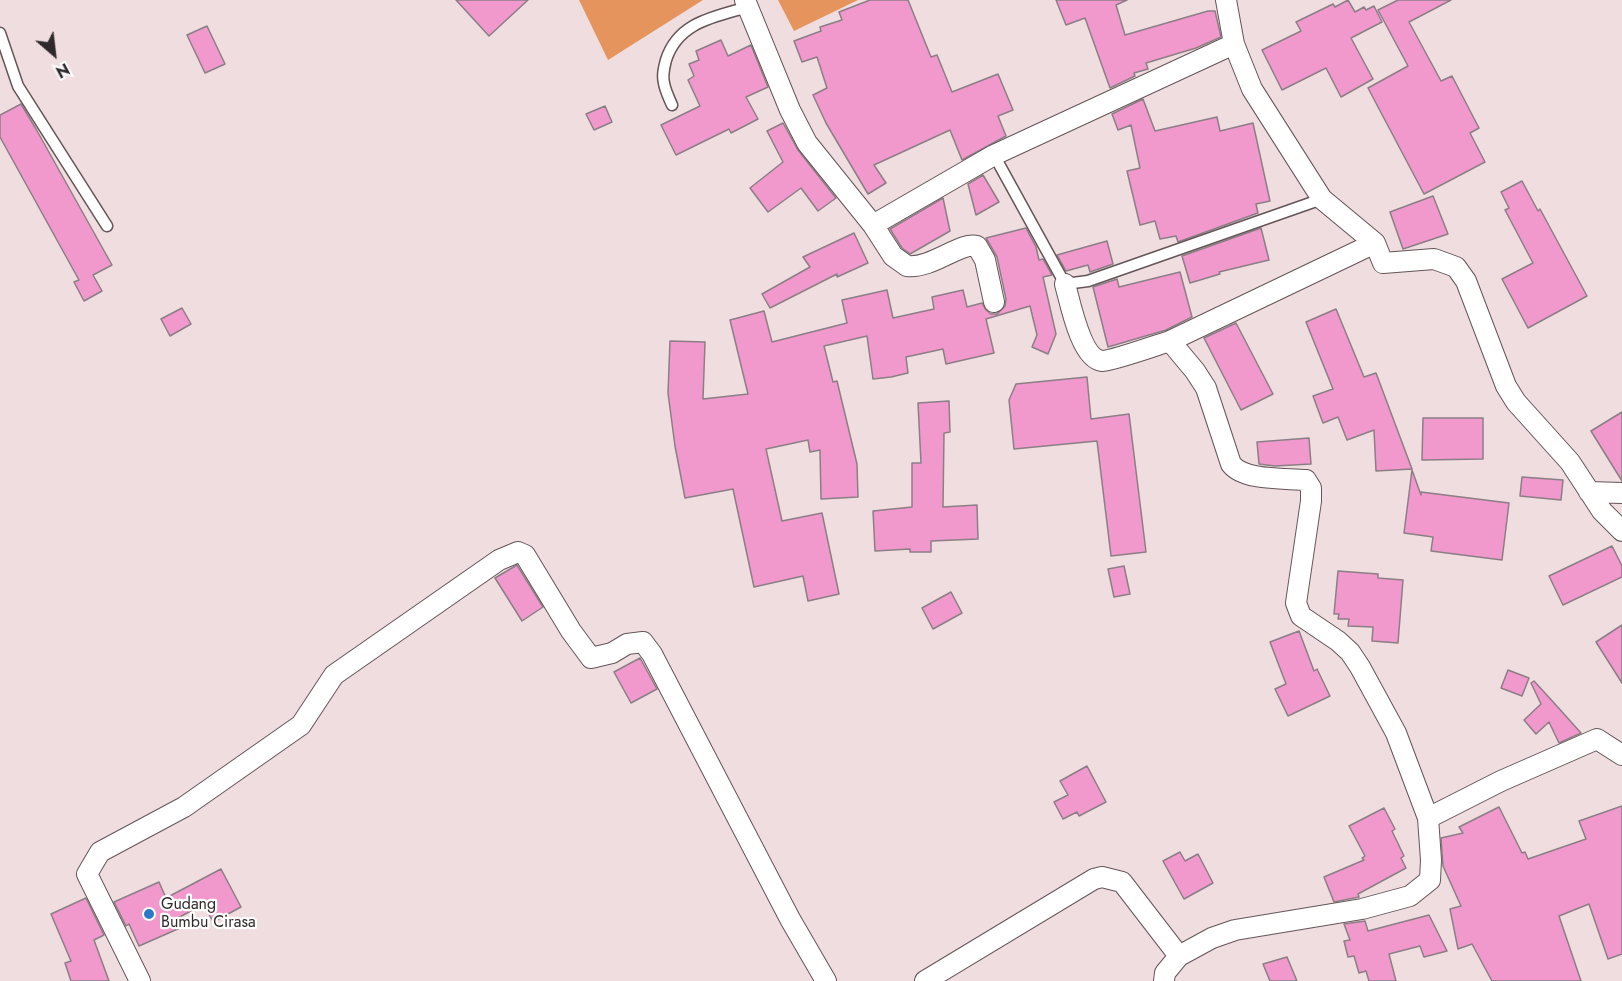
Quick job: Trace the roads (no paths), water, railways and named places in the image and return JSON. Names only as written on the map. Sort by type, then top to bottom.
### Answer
[{"type":"street","points":[[1226,0],[1234,44],[1252,89],[1322,199],[1375,243],[1383,263],[1434,259],[1456,267],[1466,281],[1506,386],[1516,402],[1570,462],[1602,511],[1622,531]]},
{"type":"street","points":[[746,4],[790,110],[807,143],[873,225],[893,256],[907,266],[926,265],[964,246],[972,244],[977,246],[985,260],[994,302]]},
{"type":"street","points":[[873,225],[994,155],[1234,44]]},
{"type":"street","points":[[1065,284],[1083,344],[1092,357],[1103,361],[1170,341],[1375,243]]},
{"type":"street","points":[[1164,981],[1166,973],[1179,956],[1212,938],[1235,930],[1362,909],[1410,896],[1430,879],[1431,860],[1428,818],[1396,733],[1350,652],[1301,616],[1296,603],[1311,488],[1306,480],[1247,475],[1236,471],[1231,465],[1206,388],[1170,341]]},
{"type":"street","points":[[1589,492],[1622,493]]},
{"type":"street","points":[[140,981],[87,874],[100,852],[184,807],[301,725],[334,675],[499,560],[518,552],[525,555],[571,631],[591,658],[612,653],[627,644],[643,642],[652,654],[790,919],[826,981]]},
{"type":"street","points":[[1428,818],[1501,781],[1597,739],[1622,755]]},
{"type":"street","points":[[925,981],[1094,879],[1102,877],[1122,882],[1179,956]]},
{"type":"lane","points":[[672,105],[664,84],[663,70],[676,39],[685,30],[701,21],[746,4]]},
{"type":"lane","points":[[0,33],[18,86],[107,226]]},
{"type":"lane","points":[[994,155],[1065,284],[1088,281],[1322,199]]},
{"type":"place","name":"Gudang Bumbu Cirasa","points":[[149,914]]}]
